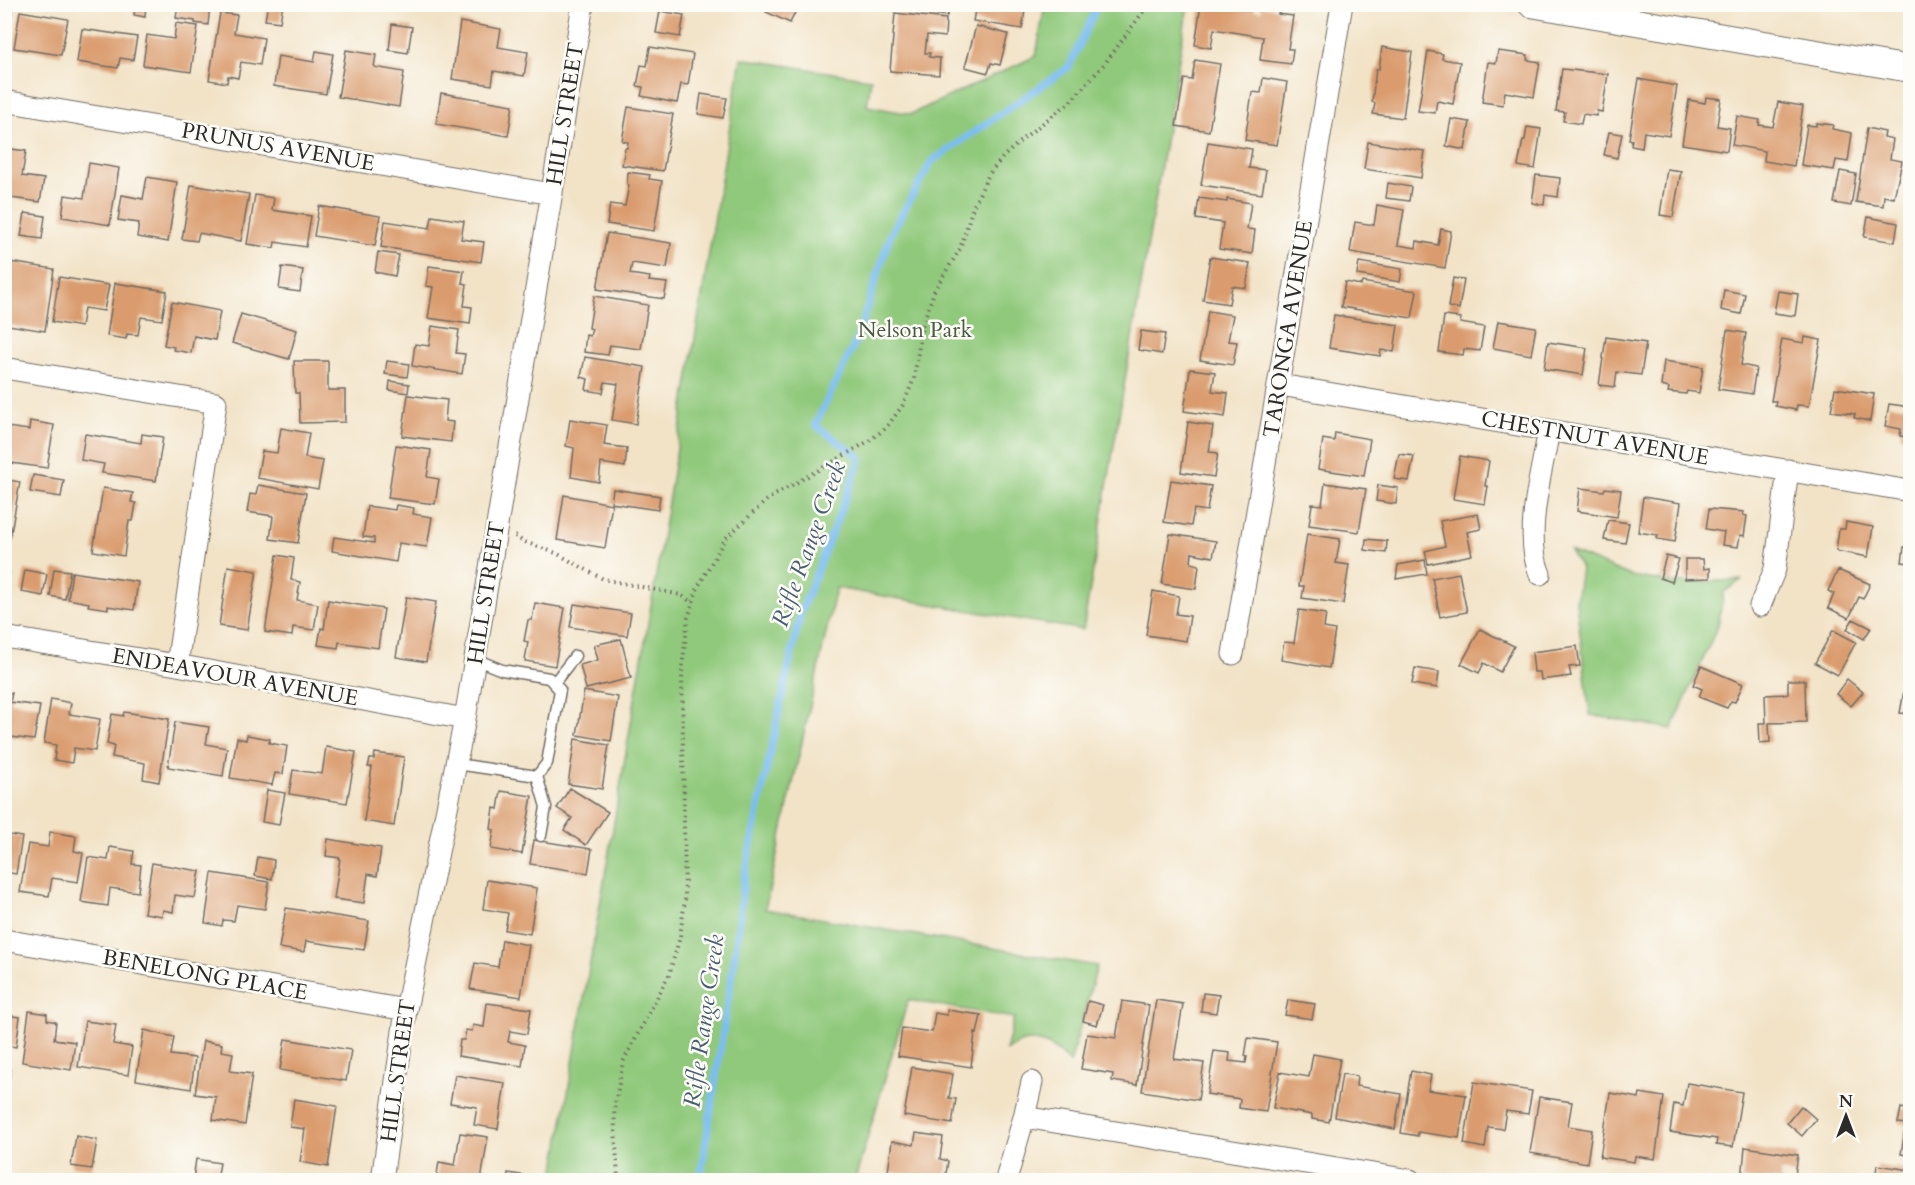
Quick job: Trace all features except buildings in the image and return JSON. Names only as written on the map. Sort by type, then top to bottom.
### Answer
[{"type":"street","name":"HILL STREET","points":[[382,1180],[406,1010],[465,719],[584,4]]},
{"type":"street","name":"TARONGA AVENUE","points":[[1233,654],[1280,385],[1342,4]]},
{"type":"street","points":[[1531,4],[1911,69]]},
{"type":"street","name":"PRUNUS AVENUE","points":[[4,100],[552,194]]},
{"type":"street","points":[[4,368],[216,403],[177,665]]},
{"type":"street","name":"CHESTNUT AVENUE","points":[[1280,385],[1911,491]]},
{"type":"street","points":[[1540,574],[1535,562],[1533,525],[1549,430]]},
{"type":"street","points":[[1760,606],[1775,569],[1788,470]]},
{"type":"street","name":"ENDEAVOUR AVENUE","points":[[4,637],[177,665],[465,719]]},
{"type":"street","name":"BENELONG PLACE","points":[[4,940],[406,1010]]},
{"type":"street","points":[[1006,1180],[1032,1082]]},
{"type":"street","points":[[1024,1117],[1410,1180]]},
{"type":"lane","points":[[554,683],[575,656]]},
{"type":"lane","points":[[475,659],[502,670],[549,678],[560,690],[548,763],[537,776]]},
{"type":"lane","points":[[457,764],[537,776]]},
{"type":"lane","points":[[537,776],[546,807],[541,837]]},
{"type":"path","points":[[618,1180],[614,1110],[623,1062],[669,975],[680,937],[684,898],[682,668],[688,618],[698,587],[725,539],[768,499],[869,441],[886,428],[903,405],[914,378],[922,326],[935,289],[960,249],[973,207],[989,174],[1003,157],[1026,136],[1070,103],[1106,62],[1149,4]]},
{"type":"path","points":[[498,523],[522,541],[556,553],[603,579],[681,595],[693,603]]},
{"type":"green space","name":"Nelson Park","points":[[1045,4],[1188,5],[1083,630],[836,588],[765,909],[1097,966],[1070,1063],[1055,1049],[1037,1041],[1021,1043],[1006,1051],[1014,1018],[908,1000],[855,1180],[553,1180],[741,58],[871,79],[867,106],[911,114],[1036,56]]},
{"type":"green space","points":[[1570,551],[1631,576],[1674,583],[1741,580],[1724,592],[1718,625],[1672,729],[1590,715],[1576,601],[1581,568]]},
{"type":"waterway","name":"Rifle Range Creek","points":[[700,1180],[736,947],[744,878],[780,706],[801,612],[861,458],[815,425],[857,339],[891,233],[932,161],[1069,67],[1098,4]]}]
